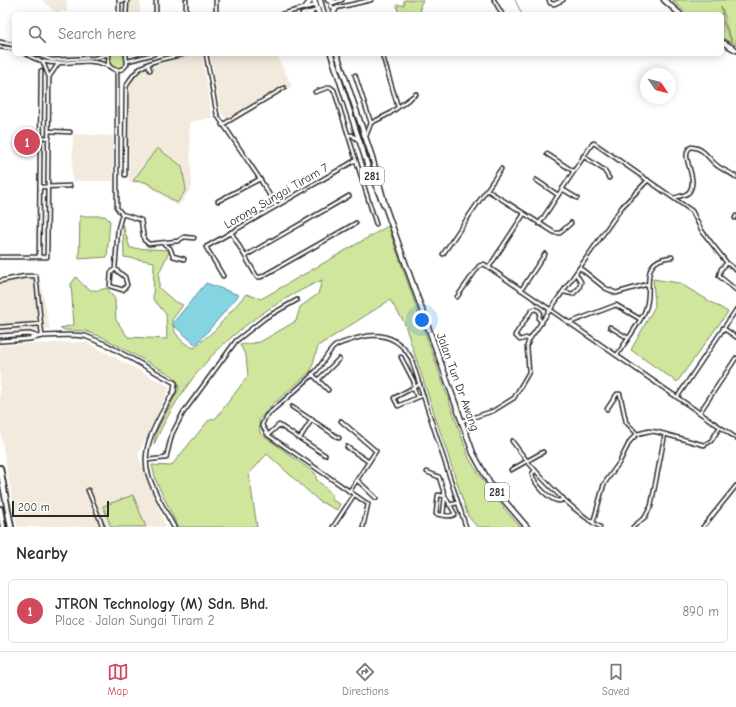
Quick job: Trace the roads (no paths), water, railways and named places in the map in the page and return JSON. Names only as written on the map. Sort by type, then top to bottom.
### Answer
[{"type":"highway","points":[[0,468],[11,527]]},
{"type":"highway","points":[[0,509],[3,527]]},
{"type":"main road","points":[[305,8],[311,0]]},
{"type":"main road","points":[[314,0],[317,10]]},
{"type":"main road","points":[[320,0],[323,12]]},
{"type":"main road","points":[[328,0],[334,2]]},
{"type":"main road","points":[[664,0],[678,12]]},
{"type":"main road","points":[[334,12],[336,8]]},
{"type":"main road","points":[[724,43],[736,50]]},
{"type":"main road","name":"Jalan Tun Dr Awang","points":[[332,56],[380,199],[386,209]]},
{"type":"main road","name":"Jalan Tun Dr Awang","points":[[338,56],[366,138],[386,209],[461,421],[482,472],[503,501],[527,527]]},
{"type":"street","points":[[119,12],[119,0],[127,0],[126,12]]},
{"type":"street","points":[[156,0],[156,12]]},
{"type":"street","points":[[186,0],[186,12]]},
{"type":"street","points":[[216,0],[216,12]]},
{"type":"street","points":[[342,0],[334,2],[331,4],[331,7],[336,8],[371,0]]},
{"type":"street","points":[[494,0],[501,12]]},
{"type":"street","points":[[549,0],[550,3],[554,4],[563,0]]},
{"type":"street","points":[[290,12],[305,8],[317,10]]},
{"type":"street","points":[[0,42],[12,45]]},
{"type":"street","points":[[0,47],[12,49]]},
{"type":"street","points":[[30,56],[43,62],[58,64],[95,62],[117,70],[126,67],[128,61],[127,56]]},
{"type":"street","points":[[41,56],[52,60],[95,58],[102,56]]},
{"type":"street","points":[[109,56],[108,61],[110,67]]},
{"type":"street","points":[[128,61],[147,56]]},
{"type":"street","points":[[124,175],[126,87],[135,71],[148,64],[177,56]]},
{"type":"street","points":[[206,56],[217,116],[260,179],[276,206]]},
{"type":"street","points":[[383,56],[398,107]]},
{"type":"street","points":[[0,257],[47,256],[49,77],[43,62]]},
{"type":"street","points":[[49,77],[58,64]]},
{"type":"street","points":[[148,64],[150,70]]},
{"type":"street","points":[[117,70],[117,208],[122,214],[141,220],[146,243],[152,245],[163,244],[178,241],[184,237],[194,238]]},
{"type":"street","points":[[39,257],[41,71]]},
{"type":"street","points":[[355,75],[371,124],[366,138]]},
{"type":"street","points":[[222,125],[284,88]]},
{"type":"street","points":[[315,92],[330,88],[334,90],[376,224]]},
{"type":"street","points":[[361,124],[368,127],[416,94]]},
{"type":"street","points":[[348,135],[356,126]]},
{"type":"street","points":[[49,131],[70,132]]},
{"type":"street","points":[[348,135],[352,135],[360,141]]},
{"type":"street","points":[[40,137],[49,138]]},
{"type":"street","points":[[539,224],[583,156],[592,144],[596,144],[692,211],[702,231],[727,263],[736,270]]},
{"type":"street","points":[[674,198],[687,194],[690,189],[691,169],[686,156],[688,149],[692,147],[704,151],[718,167],[727,170],[736,177]]},
{"type":"street","points":[[547,154],[573,171]]},
{"type":"street","points":[[583,156],[604,170],[609,178]]},
{"type":"street","name":"Lorong Sungai Tiram 7","points":[[223,276],[206,247],[356,160]]},
{"type":"street","points":[[443,254],[501,169]]},
{"type":"street","points":[[218,202],[260,179]]},
{"type":"street","points":[[536,180],[558,195]]},
{"type":"street","points":[[461,421],[493,411],[514,398],[529,372],[527,346],[529,340],[551,311],[622,207],[648,180]]},
{"type":"street","points":[[40,187],[48,188],[70,186]]},
{"type":"street","points":[[562,189],[577,198]]},
{"type":"street","points":[[487,190],[557,234],[570,223]]},
{"type":"street","points":[[245,256],[349,196]]},
{"type":"street","points":[[115,269],[125,277],[127,285],[123,290],[110,286],[110,273],[115,269],[118,229],[122,214]]},
{"type":"street","points":[[488,267],[524,214]]},
{"type":"street","points":[[231,232],[257,276],[261,277],[356,223]]},
{"type":"street","points":[[163,244],[170,248],[173,256],[184,259]]},
{"type":"street","points":[[521,290],[545,254]]},
{"type":"street","points":[[617,355],[640,319],[647,305],[649,273],[656,261],[672,257]]},
{"type":"street","points":[[727,263],[721,270],[719,276],[736,290]]},
{"type":"street","points":[[457,297],[479,266],[482,264],[488,267],[678,396],[736,438]]},
{"type":"street","points":[[580,268],[605,288],[616,293],[648,284]]},
{"type":"street","points":[[564,292],[573,294],[577,291],[581,282],[576,274]]},
{"type":"street","points":[[0,281],[25,276],[36,276],[42,336]]},
{"type":"street","points":[[147,460],[166,458],[172,434],[183,413],[236,341],[265,318],[297,300]]},
{"type":"street","points":[[569,322],[616,305],[640,319]]},
{"type":"street","points":[[529,340],[526,338],[520,340],[515,335],[532,310],[536,309],[540,312],[539,318],[542,323]]},
{"type":"street","points":[[678,396],[736,310]]},
{"type":"street","points":[[0,327],[41,324]]},
{"type":"street","points":[[610,326],[628,338]]},
{"type":"street","points":[[723,328],[736,337]]},
{"type":"street","points":[[0,336],[30,334],[36,336],[85,336],[108,345],[175,384],[174,391],[152,431],[147,460],[149,476],[174,527]]},
{"type":"street","points":[[363,527],[368,507],[365,502],[268,435],[262,425],[266,416],[312,374],[336,346],[364,335],[373,334],[389,338],[402,346],[411,358],[466,527]]},
{"type":"street","points":[[0,341],[29,339],[36,336]]},
{"type":"street","points":[[402,357],[414,382],[416,397]]},
{"type":"street","points":[[700,412],[736,358]]},
{"type":"street","points":[[318,380],[339,359]]},
{"type":"street","points":[[312,374],[328,390]]},
{"type":"street","points":[[420,384],[414,389],[394,398],[398,406],[423,394]]},
{"type":"street","points":[[607,409],[618,394],[620,394],[626,422],[637,434]]},
{"type":"street","points":[[292,407],[340,438]]},
{"type":"street","points":[[300,438],[312,419]]},
{"type":"street","points":[[341,421],[376,449],[349,492]]},
{"type":"street","points":[[268,435],[278,425],[325,455]]},
{"type":"street","points":[[593,523],[604,484],[619,464],[630,441],[637,434],[649,431],[704,445],[711,441],[720,427]]},
{"type":"street","points":[[633,527],[645,517],[652,506],[665,434]]},
{"type":"street","points":[[512,441],[527,462],[563,498],[600,527]]},
{"type":"street","points":[[347,447],[369,462]]},
{"type":"street","points":[[511,470],[543,452]]},
{"type":"street","points":[[535,470],[532,477],[544,491],[556,501],[560,501],[563,498]]},
{"type":"street","points":[[427,472],[439,477],[445,496],[455,514],[453,516],[436,514],[438,495],[445,496]]},
{"type":"street","points":[[357,480],[376,498]]},
{"type":"street","points":[[703,527],[736,486]]},
{"type":"street","points":[[88,490],[103,527]]},
{"type":"street","points":[[333,527],[354,495]]},
{"type":"street","points":[[443,515],[445,496]]},
{"type":"street","points":[[449,505],[457,503]]},
{"type":"street","points":[[453,510],[459,508]]},
{"type":"water","points":[[206,283],[239,295],[196,345],[172,324]]},
{"type":"waterway","points":[[515,0],[521,12]]},
{"type":"place","name":"JTRON Technology (M) Sdn. Bhd.","points":[[27,142]]}]
